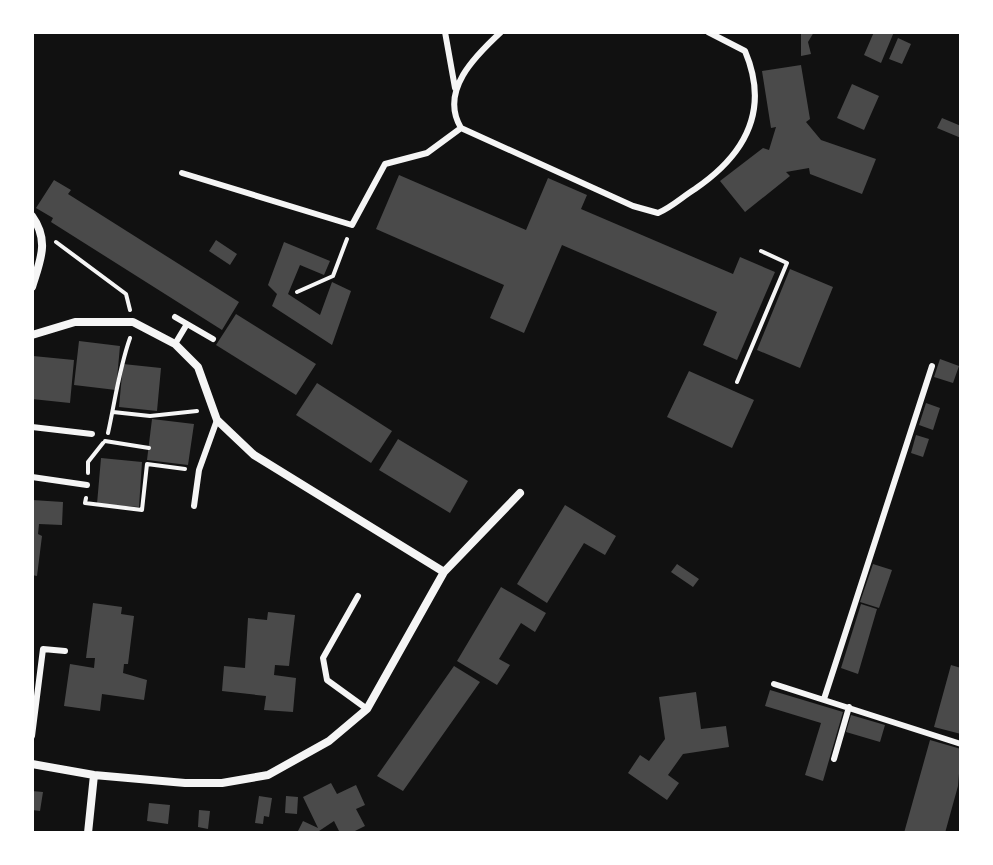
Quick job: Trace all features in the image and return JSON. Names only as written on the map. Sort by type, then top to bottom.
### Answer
[{"type":"street","points":[[32,216],[44,235],[44,250],[32,287]]},
{"type":"street","points":[[32,335],[75,322],[133,322],[175,344],[198,367],[217,420],[254,455],[444,572]]},
{"type":"street","points":[[32,764],[94,775],[185,783],[222,783],[268,775],[329,741],[367,709],[444,572],[520,493]]},
{"type":"street","points":[[88,833],[94,775]]},
{"type":"lane","points":[[445,32],[455,88],[455,118],[461,128],[591,188],[658,213],[708,181],[736,155],[751,125],[751,66],[745,51],[708,32]]},
{"type":"lane","points":[[455,88],[477,57],[501,32]]},
{"type":"lane","points":[[182,173],[352,225],[385,164],[427,153],[461,128]]},
{"type":"lane","points":[[175,317],[213,339]]},
{"type":"lane","points":[[175,344],[187,324]]},
{"type":"lane","points":[[824,699],[932,366]]},
{"type":"lane","points":[[194,506],[199,470],[217,420]]},
{"type":"lane","points":[[32,427],[92,434]]},
{"type":"lane","points":[[32,477],[87,485]]},
{"type":"lane","points":[[358,596],[323,658],[327,680],[367,709]]},
{"type":"lane","points":[[32,736],[43,649],[65,651]]},
{"type":"lane","points":[[774,684],[961,744]]},
{"type":"lane","points":[[834,759],[849,707]]},
{"type":"path","points":[[297,292],[333,276],[352,225]]},
{"type":"path","points":[[44,235],[126,294],[133,322],[106,439],[88,462],[85,503],[142,510],[147,464],[199,470]]},
{"type":"path","points":[[737,382],[787,263],[761,251]]},
{"type":"path","points":[[113,412],[150,416],[195,410],[217,420]]},
{"type":"path","points":[[92,434],[149,448]]},
{"type":"building","points":[[801,32],[814,32],[808,42],[811,54],[801,56]]},
{"type":"building","points":[[874,32],[894,32],[881,63],[864,55]]},
{"type":"building","points":[[898,38],[911,44],[902,64],[889,59]]},
{"type":"building","points":[[801,65],[810,119],[806,122],[821,140],[876,159],[862,194],[810,174],[809,168],[786,172],[790,176],[745,212],[720,181],[763,148],[769,150],[776,127],[771,128],[762,71]]},
{"type":"building","points":[[852,84],[879,96],[864,130],[837,118]]},
{"type":"building","points":[[942,118],[961,126],[961,138],[937,128]]},
{"type":"building","points":[[399,175],[526,230],[548,178],[587,195],[581,209],[733,274],[740,257],[775,272],[737,360],[703,345],[717,312],[562,245],[524,333],[490,318],[504,285],[376,229]]},
{"type":"building","points":[[54,180],[71,190],[68,194],[239,302],[222,330],[51,222],[53,218],[36,208]]},
{"type":"building","points":[[216,240],[237,254],[230,265],[209,251]]},
{"type":"building","points":[[284,242],[330,261],[324,275],[300,265],[288,294],[320,315],[332,282],[351,291],[332,345],[272,306],[277,294],[268,285]]},
{"type":"building","points":[[790,269],[833,287],[800,368],[757,350]]},
{"type":"building","points":[[236,314],[316,364],[296,395],[216,345]]},
{"type":"building","points":[[79,341],[120,346],[116,390],[74,385]]},
{"type":"building","points":[[33,356],[74,360],[70,403],[32,399]]},
{"type":"building","points":[[940,359],[959,366],[953,383],[934,377]]},
{"type":"building","points":[[123,364],[161,368],[157,411],[119,407]]},
{"type":"building","points":[[689,371],[754,400],[732,448],[667,417]]},
{"type":"building","points":[[317,383],[392,431],[371,463],[296,415]]},
{"type":"building","points":[[926,403],[940,408],[933,430],[919,425]]},
{"type":"building","points":[[152,419],[194,424],[188,465],[147,460]]},
{"type":"building","points":[[916,435],[929,439],[923,457],[911,453]]},
{"type":"building","points":[[398,439],[468,481],[450,513],[379,470]]},
{"type":"building","points":[[101,458],[142,462],[139,507],[97,504]]},
{"type":"building","points":[[32,500],[63,502],[62,525],[39,524],[38,534],[42,536],[37,576],[32,575]]},
{"type":"building","points":[[565,505],[616,536],[605,555],[584,543],[547,603],[517,584]]},
{"type":"building","points":[[677,564],[699,579],[693,587],[671,572]]},
{"type":"building","points":[[873,564],[892,570],[879,608],[860,602]]},
{"type":"building","points":[[501,587],[546,613],[535,632],[521,623],[499,659],[510,665],[497,685],[457,661]]},
{"type":"building","points":[[93,603],[122,607],[121,614],[134,616],[128,664],[124,664],[123,673],[147,680],[144,700],[102,694],[100,711],[64,706],[70,664],[94,668],[95,658],[86,658]]},
{"type":"building","points":[[861,604],[877,609],[858,674],[841,668]]},
{"type":"building","points":[[268,612],[295,615],[289,666],[275,665],[274,675],[296,678],[293,712],[264,710],[266,696],[222,691],[224,666],[245,668],[248,618],[267,620]]},
{"type":"building","points":[[951,665],[961,668],[961,734],[934,727]]},
{"type":"building","points":[[454,666],[480,682],[403,791],[377,776]]},
{"type":"building","points":[[770,690],[843,712],[823,781],[805,775],[821,723],[765,706]]},
{"type":"building","points":[[696,692],[701,729],[726,726],[729,747],[683,754],[668,775],[679,783],[667,800],[628,773],[640,755],[649,761],[665,739],[659,697]]},
{"type":"building","points":[[851,715],[885,725],[880,742],[846,732]]},
{"type":"building","points":[[930,740],[961,749],[958,786],[945,833],[904,833]]},
{"type":"building","points":[[331,783],[337,794],[356,785],[365,805],[356,809],[365,826],[351,833],[340,833],[334,821],[316,833],[297,833],[303,821],[318,828],[303,797]]},
{"type":"building","points":[[32,791],[43,792],[40,811],[32,810]]},
{"type":"building","points":[[259,796],[272,798],[269,817],[264,816],[263,824],[255,823]]},
{"type":"building","points":[[286,796],[298,797],[297,814],[285,813]]},
{"type":"building","points":[[149,803],[170,805],[168,824],[147,821]]},
{"type":"building","points":[[199,810],[210,811],[208,829],[198,827]]}]
